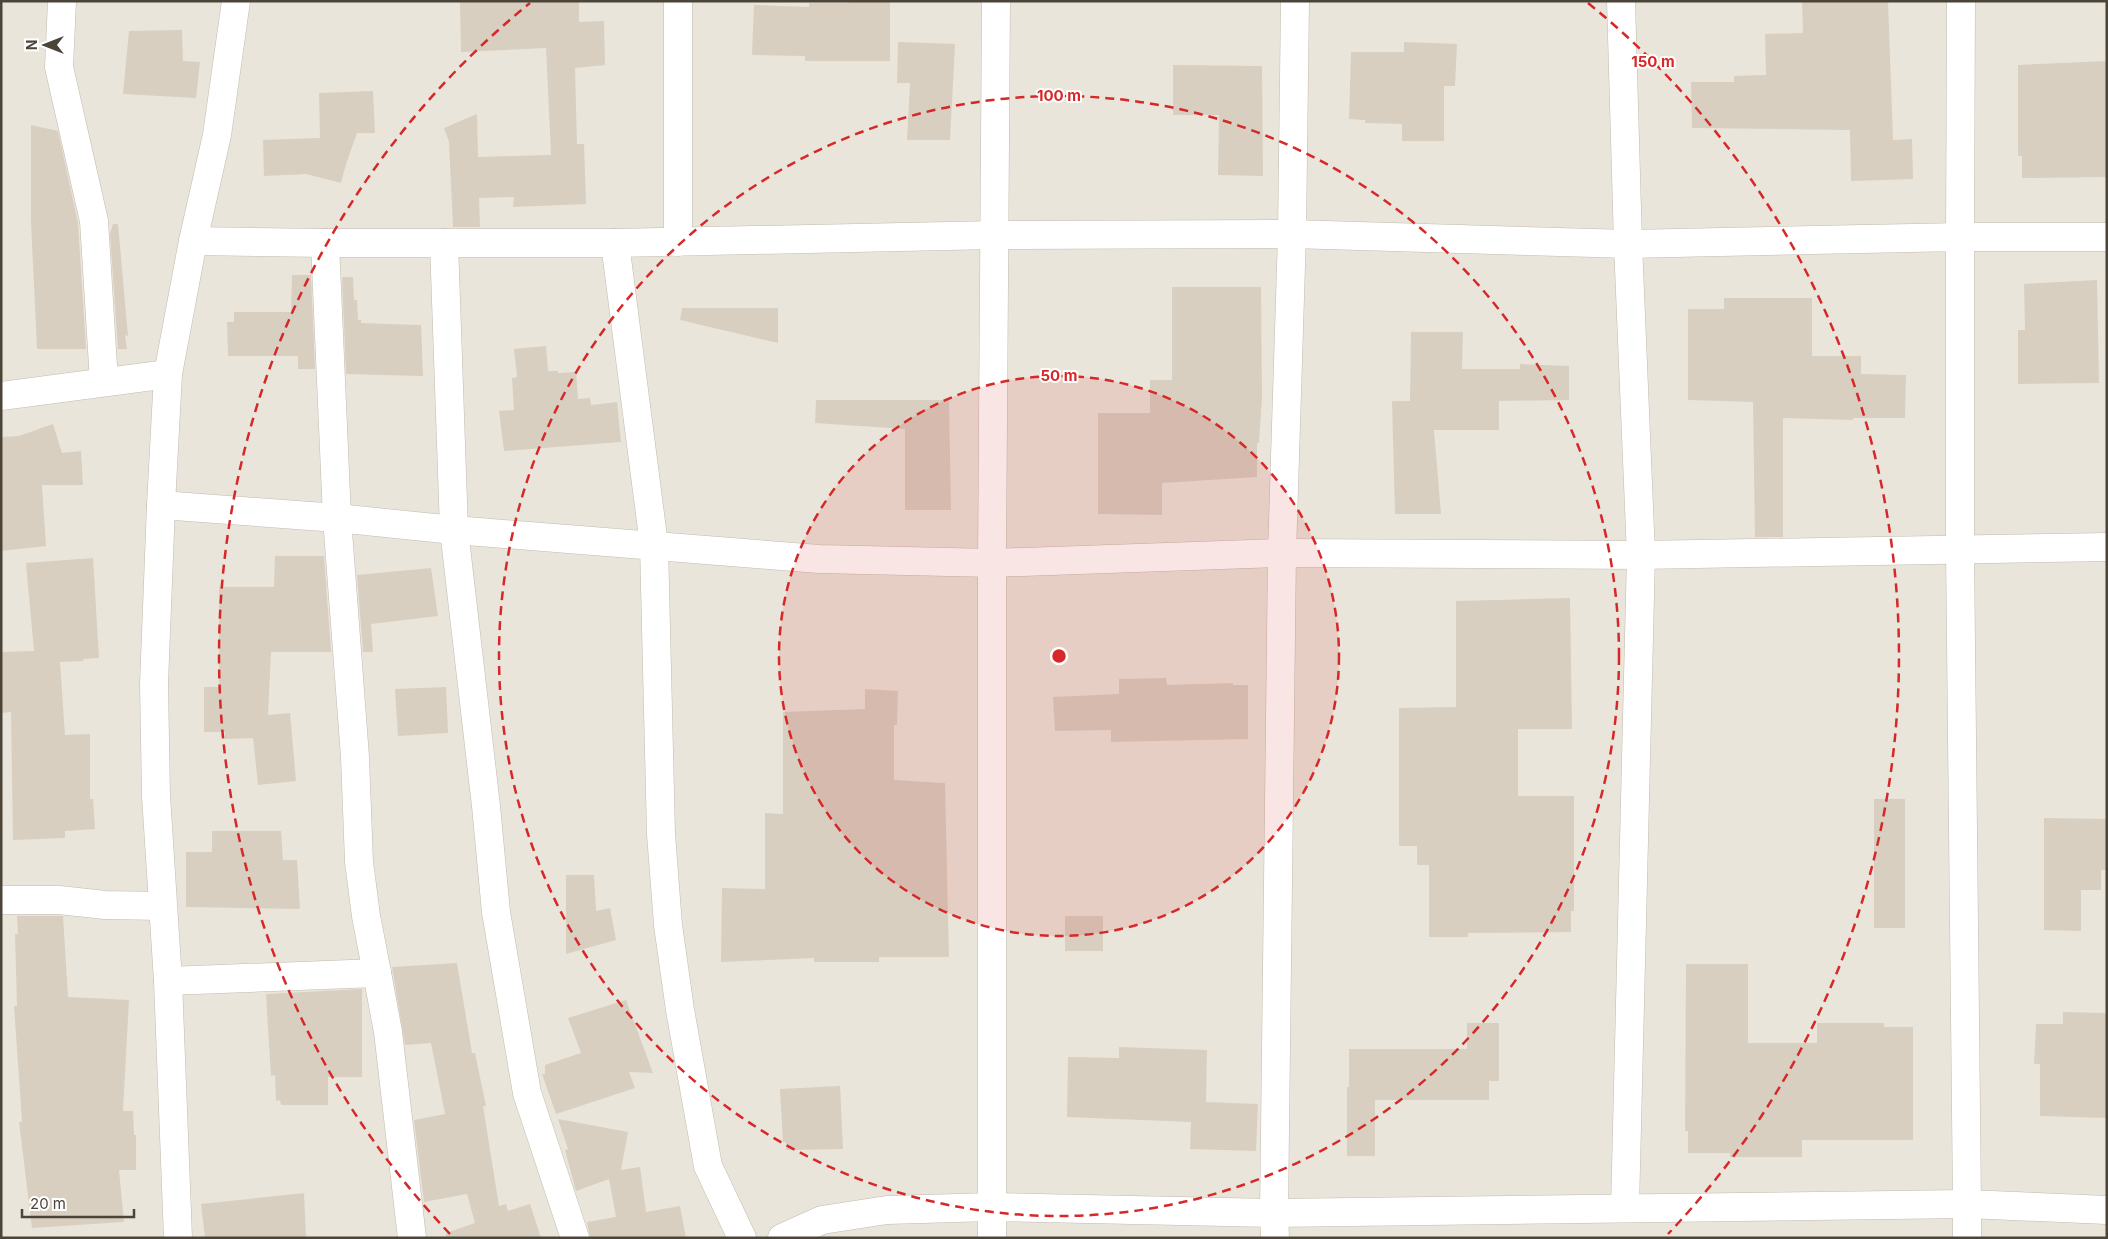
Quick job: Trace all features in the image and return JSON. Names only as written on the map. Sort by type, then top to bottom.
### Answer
[{"type":"street","points":[[62,1],[59,67],[94,221],[104,382]]},
{"type":"street","points":[[178,1238],[168,981],[156,796],[154,684],[161,505],[168,374],[193,241],[217,135],[236,1]]},
{"type":"street","points":[[678,1],[678,242]]},
{"type":"street","points":[[992,1238],[992,563],[996,1]]},
{"type":"street","points":[[1274,1226],[1282,553],[1292,234],[1295,1]]},
{"type":"street","points":[[1621,1],[1628,244],[1641,555],[1624,1208]]},
{"type":"street","points":[[1961,1],[1960,550],[1967,1238]]},
{"type":"street","points":[[193,241],[615,243],[995,235],[1292,234],[1628,244],[1960,237],[2107,237]]},
{"type":"street","points":[[325,243],[337,518],[355,756],[359,862],[366,916],[388,1032],[412,1238]]},
{"type":"street","points":[[444,243],[454,530],[486,806],[496,912],[527,1093],[545,1153],[575,1238]]},
{"type":"street","points":[[615,243],[654,545],[661,824],[668,925],[680,1010],[708,1166],[742,1238]]},
{"type":"street","points":[[1,396],[168,374]]},
{"type":"street","points":[[161,505],[819,559],[992,563],[1282,553],[1641,555],[2107,547]]},
{"type":"street","points":[[1,900],[59,900],[105,905],[162,906]]},
{"type":"street","points":[[168,981],[377,972]]},
{"type":"street","points":[[782,1238],[822,1220],[887,1210],[992,1207],[1274,1226],[1624,1208],[1967,1204],[2107,1210]]},
{"type":"shaded area","points":[[1,1],[2107,1],[2107,1238],[1,1238]]},
{"type":"building","points":[[460,1],[579,1],[579,22],[604,21],[605,65],[575,68],[577,144],[584,144],[586,204],[513,207],[514,197],[479,198],[480,227],[453,227],[449,142],[444,128],[477,114],[478,157],[551,155],[546,48],[461,52]]},
{"type":"building","points":[[849,1],[890,1],[890,61],[805,61],[805,56],[752,55],[754,5],[809,7],[809,3],[849,3]]},
{"type":"building","points":[[1802,1],[1888,1],[1893,140],[1912,139],[1913,179],[1851,181],[1850,130],[1692,128],[1691,82],[1734,82],[1734,76],[1766,75],[1765,34],[1803,33]]},
{"type":"building","points":[[182,30],[183,61],[200,62],[196,98],[123,94],[129,31]]},
{"type":"building","points":[[898,42],[955,44],[950,140],[907,140],[910,83],[897,83]]},
{"type":"building","points":[[1404,42],[1457,44],[1455,86],[1444,86],[1444,141],[1402,141],[1402,124],[1365,123],[1365,120],[1349,119],[1351,52],[1404,52]]},
{"type":"building","points":[[2107,61],[2107,177],[2022,178],[2022,156],[2018,156],[2018,65]]},
{"type":"building","points":[[1173,65],[1262,66],[1263,176],[1218,175],[1219,115],[1173,115]]},
{"type":"building","points":[[373,91],[375,133],[357,133],[341,183],[306,174],[264,176],[263,140],[320,138],[319,93]]},
{"type":"building","points":[[31,125],[58,131],[78,223],[86,349],[37,349],[31,222]]},
{"type":"building","points":[[113,224],[118,224],[128,336],[125,335],[127,349],[118,349],[110,234]]},
{"type":"building","points":[[292,275],[311,275],[315,369],[298,369],[298,356],[228,356],[227,322],[234,322],[234,312],[291,312]]},
{"type":"building","points":[[342,277],[353,277],[354,300],[357,300],[358,320],[361,320],[361,323],[421,325],[423,376],[346,374]]},
{"type":"building","points":[[2097,280],[2099,383],[2018,384],[2018,330],[2025,330],[2024,284]]},
{"type":"building","points":[[1172,287],[1261,287],[1262,397],[1259,443],[1257,443],[1257,477],[1162,483],[1162,515],[1098,514],[1098,413],[1150,413],[1150,380],[1172,380]]},
{"type":"building","points":[[1724,298],[1812,298],[1812,356],[1861,356],[1861,374],[1906,375],[1905,418],[1853,418],[1853,420],[1783,418],[1783,537],[1755,537],[1753,402],[1688,400],[1688,309],[1724,309]]},
{"type":"building","points":[[682,308],[778,308],[778,343],[680,320]]},
{"type":"building","points":[[1411,332],[1463,332],[1462,369],[1520,369],[1520,364],[1569,366],[1569,400],[1499,401],[1499,430],[1434,430],[1441,514],[1395,514],[1392,401],[1410,401]]},
{"type":"building","points":[[546,346],[548,371],[558,371],[558,373],[576,372],[578,399],[590,398],[591,405],[617,402],[621,442],[504,451],[499,411],[514,410],[512,378],[517,377],[514,349]]},
{"type":"building","points":[[816,400],[949,400],[951,510],[905,510],[905,429],[815,423]]},
{"type":"building","points":[[53,424],[62,453],[81,451],[83,485],[42,485],[46,546],[1,551],[1,437],[19,436]]},
{"type":"building","points":[[275,556],[324,556],[331,652],[271,652],[268,715],[290,713],[296,781],[258,785],[253,738],[225,739],[225,732],[204,732],[204,687],[219,687],[219,587],[274,587]]},
{"type":"building","points":[[93,558],[99,658],[60,662],[65,735],[90,734],[90,799],[93,799],[95,829],[65,831],[65,838],[13,840],[11,712],[1,713],[1,652],[34,651],[26,563]]},
{"type":"building","points":[[431,568],[438,616],[371,624],[373,652],[363,652],[357,575]]},
{"type":"building","points":[[1570,598],[1572,729],[1518,729],[1518,796],[1574,796],[1574,911],[1571,911],[1571,932],[1468,933],[1468,937],[1429,937],[1429,865],[1417,865],[1417,846],[1399,846],[1399,708],[1456,707],[1456,601]]},
{"type":"building","points":[[1166,678],[1167,685],[1233,683],[1233,685],[1248,685],[1248,739],[1111,742],[1111,730],[1055,731],[1053,697],[1119,694],[1119,679]]},
{"type":"building","points":[[446,687],[448,733],[398,736],[395,689]]},
{"type":"building","points":[[865,689],[898,691],[897,725],[894,725],[894,780],[945,783],[949,957],[879,957],[879,962],[814,962],[814,958],[721,962],[722,888],[765,889],[765,813],[783,814],[783,712],[865,709]]},
{"type":"building","points":[[1874,799],[1905,799],[1905,928],[1874,928]]},
{"type":"building","points":[[2044,818],[2107,819],[2107,870],[2101,870],[2101,890],[2081,890],[2081,931],[2044,930]]},
{"type":"building","points":[[212,831],[281,831],[283,860],[297,860],[300,909],[186,907],[186,852],[212,852]]},
{"type":"building","points":[[566,875],[594,875],[596,911],[610,908],[616,940],[566,954]]},
{"type":"building","points":[[17,916],[63,916],[68,997],[129,1000],[123,1111],[133,1111],[134,1135],[136,1135],[136,1170],[119,1170],[124,1222],[32,1228],[19,1122],[22,1122],[14,1006],[17,1006],[15,934],[18,934]]},
{"type":"building","points":[[1065,916],[1103,916],[1103,951],[1065,951]]},
{"type":"building","points":[[457,963],[472,1053],[475,1053],[486,1106],[483,1106],[499,1206],[506,1204],[508,1211],[530,1204],[541,1238],[446,1238],[446,1233],[475,1223],[467,1194],[424,1202],[414,1120],[445,1114],[431,1043],[405,1045],[392,967]]},
{"type":"building","points":[[1686,964],[1748,964],[1748,1043],[1817,1043],[1817,1023],[1884,1023],[1884,1027],[1913,1027],[1913,1140],[1802,1140],[1802,1157],[1730,1157],[1730,1153],[1688,1153],[1688,1131],[1685,1131]]},
{"type":"building","points":[[362,989],[362,1077],[328,1077],[328,1105],[281,1105],[280,1100],[276,1101],[275,1075],[271,1076],[266,994]]},
{"type":"building","points":[[626,1000],[653,1073],[629,1072],[635,1088],[556,1114],[542,1074],[545,1074],[545,1065],[581,1053],[568,1018]]},
{"type":"building","points":[[2063,1012],[2107,1013],[2107,1118],[2040,1116],[2040,1064],[2034,1064],[2036,1024],[2063,1024]]},
{"type":"building","points":[[1467,1023],[1499,1023],[1499,1081],[1489,1081],[1489,1100],[1375,1100],[1375,1156],[1347,1156],[1349,1049],[1467,1049]]},
{"type":"building","points":[[1119,1047],[1207,1050],[1206,1102],[1258,1104],[1256,1151],[1190,1149],[1191,1122],[1067,1117],[1068,1057],[1119,1058]]},
{"type":"building","points":[[840,1086],[843,1149],[786,1150],[786,1142],[783,1142],[780,1089]]},
{"type":"building","points":[[558,1119],[628,1132],[621,1170],[640,1167],[646,1212],[680,1206],[686,1238],[590,1238],[587,1222],[616,1217],[609,1179],[576,1191],[565,1150],[568,1149]]},
{"type":"building","points":[[304,1193],[306,1238],[205,1238],[201,1204]]}]
